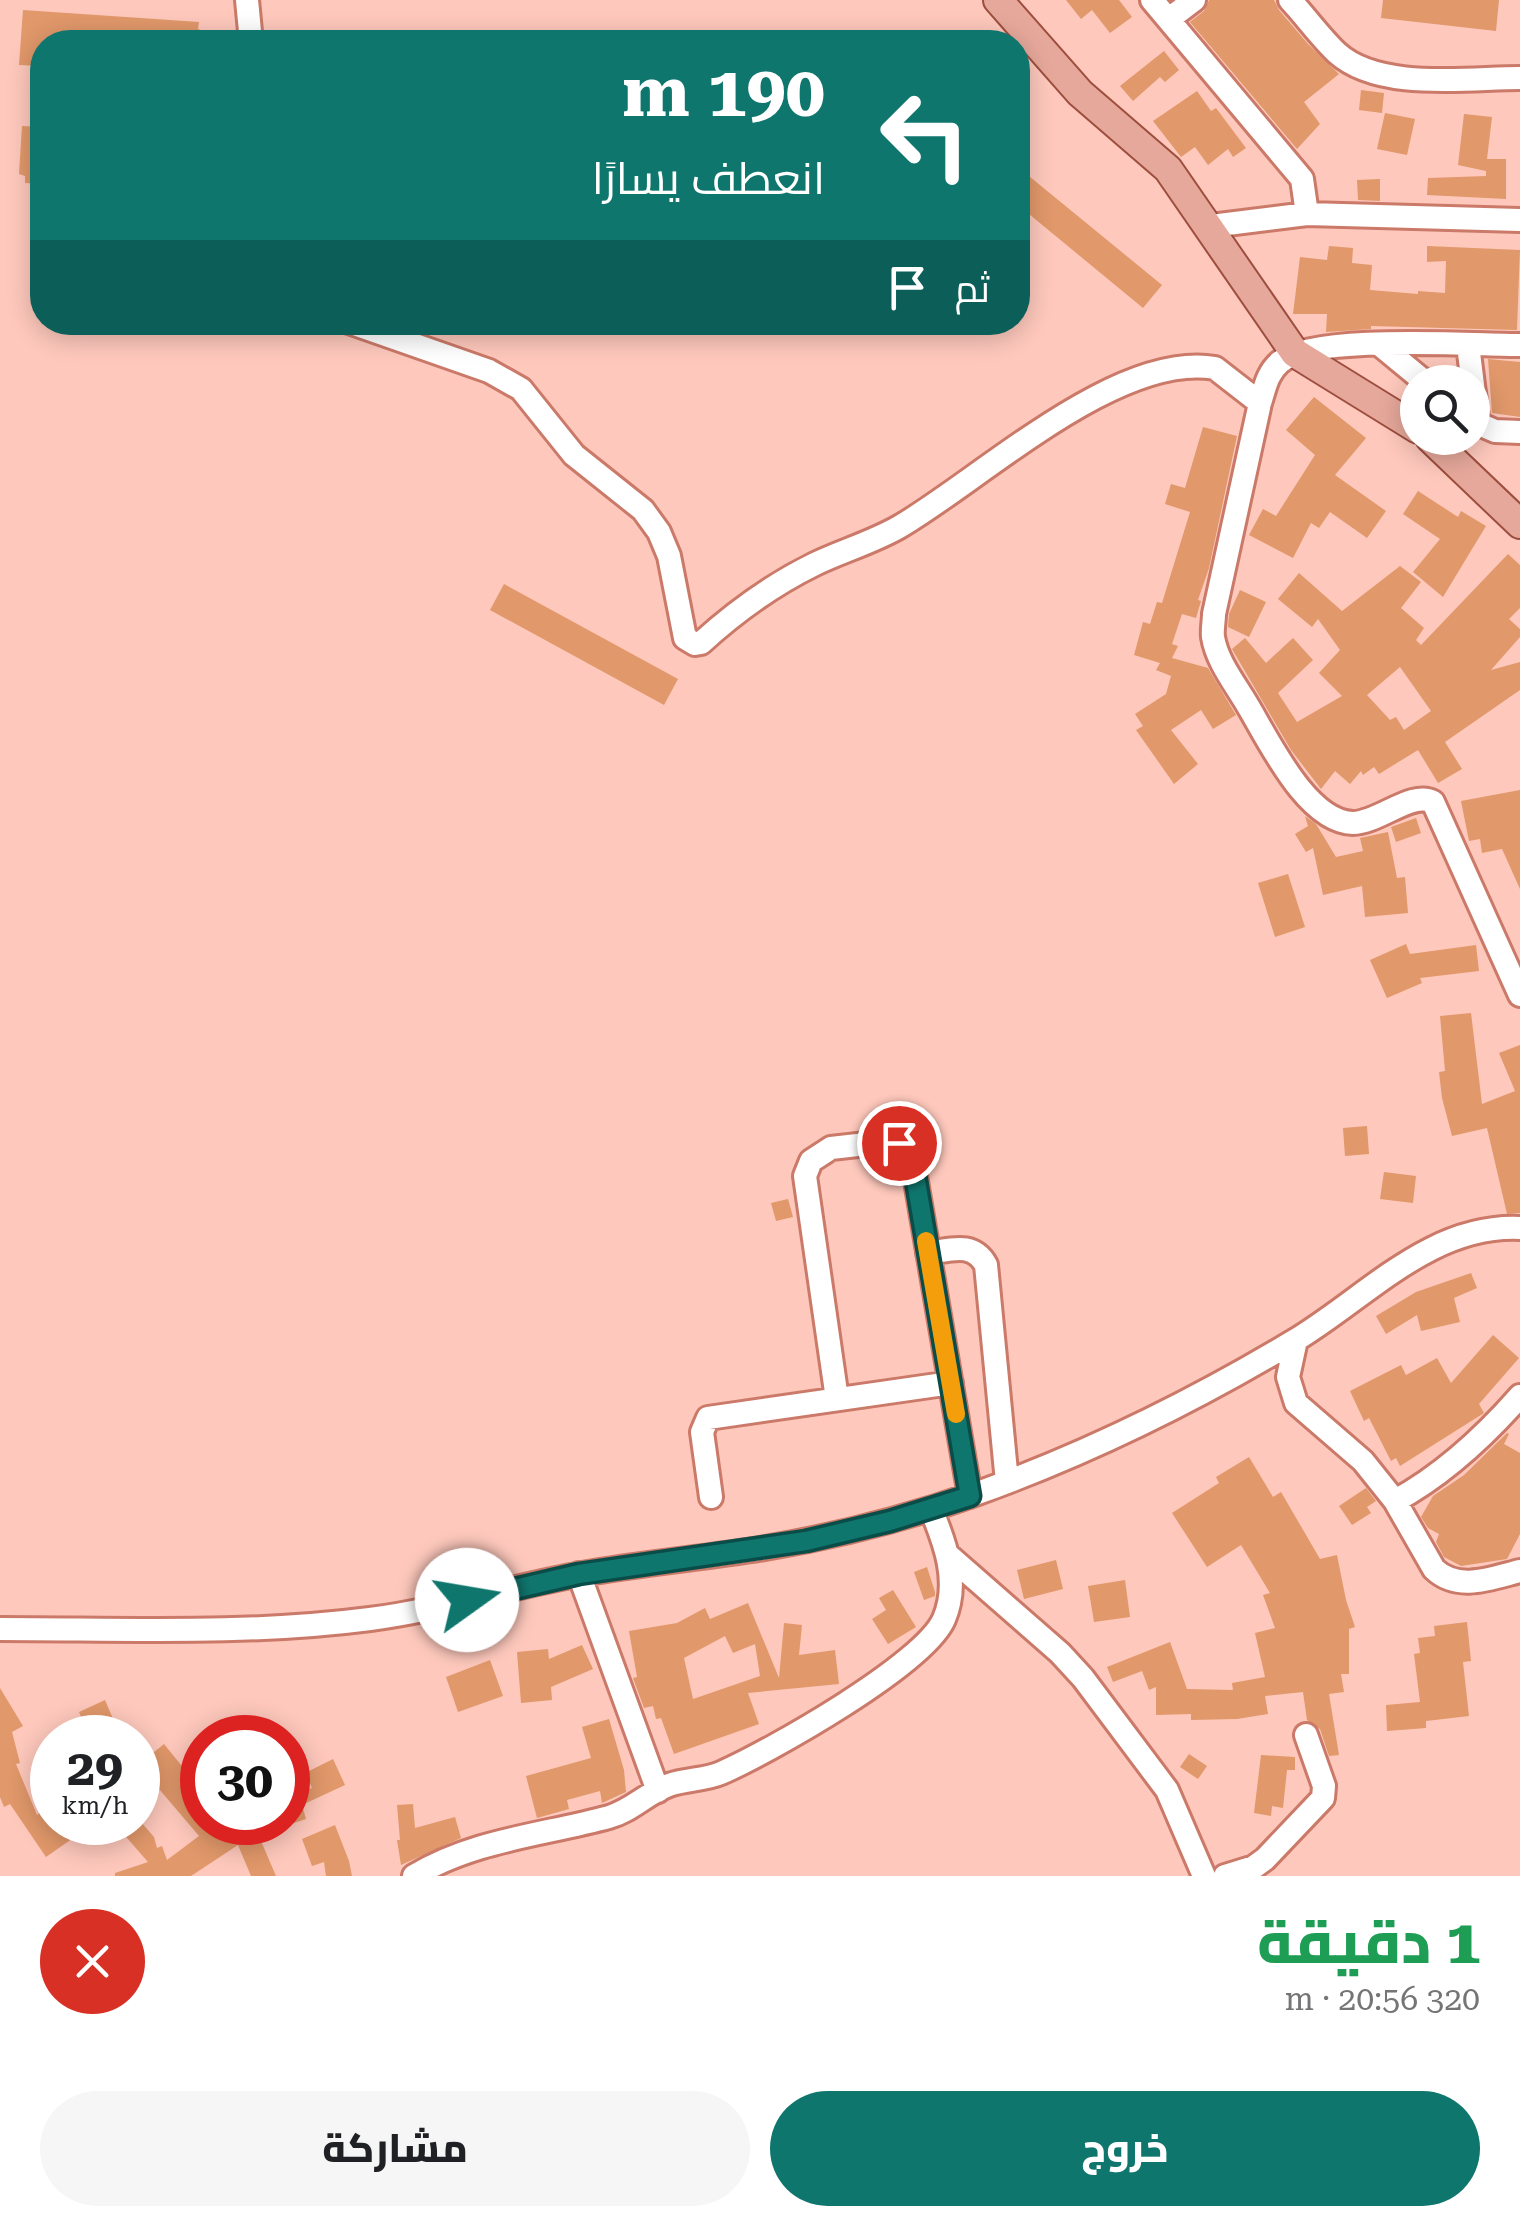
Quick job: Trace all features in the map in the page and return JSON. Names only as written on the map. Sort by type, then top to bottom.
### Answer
[{"type":"main road","points":[[998,0],[1024,30]]},
{"type":"main road","points":[[1030,36],[1080,93],[1168,169],[1211,226],[1295,353],[1400,418]]},
{"type":"main road","points":[[1448,455],[1520,524]]},
{"type":"street","points":[[247,0],[250,30]]},
{"type":"street","points":[[1152,0],[1302,179],[1307,214]]},
{"type":"street","points":[[1169,20],[1194,0]]},
{"type":"street","points":[[1290,0],[1339,54],[1383,76],[1520,78]]},
{"type":"street","points":[[1211,226],[1307,214],[1520,220]]},
{"type":"street","points":[[386,335],[490,371],[521,388],[586,468],[643,510],[659,532],[669,556],[685,638],[694,644],[782,582],[893,530],[990,463],[1105,392],[1138,377],[1215,368],[1260,403]]},
{"type":"street","points":[[1379,344],[1404,365]]},
{"type":"street","points":[[1520,345],[1379,344],[1295,353],[1282,361],[1268,376],[1260,403],[1214,614],[1214,637],[1221,660],[1286,771],[1327,814],[1355,823],[1420,798],[1433,802],[1520,995]]},
{"type":"street","points":[[1468,344],[1470,365]]},
{"type":"street","points":[[1490,429],[1520,432]]},
{"type":"street","points":[[837,1399],[805,1184],[811,1161],[831,1148],[886,1140],[904,1147],[912,1158],[970,1496]]},
{"type":"street","points":[[0,1629],[235,1630],[329,1624],[422,1610],[579,1574],[778,1546],[848,1532],[970,1496],[1145,1421],[1296,1340],[1414,1256],[1480,1230],[1520,1228]]},
{"type":"street","points":[[928,1253],[970,1249],[986,1264],[1007,1482]]},
{"type":"street","points":[[1296,1340],[1288,1377],[1296,1403],[1364,1462],[1394,1500],[1434,1569],[1443,1578],[1456,1582],[1477,1582],[1520,1571]]},
{"type":"street","points":[[711,1498],[702,1427],[708,1418],[951,1383]]},
{"type":"street","points":[[1394,1500],[1425,1484],[1458,1459],[1520,1396]]},
{"type":"street","points":[[414,1876],[448,1856],[612,1817],[658,1790],[717,1774],[795,1735],[862,1693],[930,1639],[942,1624],[951,1592],[948,1555],[932,1508]]},
{"type":"street","points":[[948,1555],[1083,1678],[1167,1790],[1204,1876]]},
{"type":"street","points":[[579,1574],[658,1790]]},
{"type":"street","points":[[1225,1876],[1265,1860],[1323,1798],[1324,1786],[1306,1735]]},
{"type":"building","points":[[1066,0],[1119,0],[1132,17],[1110,33],[1092,10],[1081,19]]},
{"type":"building","points":[[1209,0],[1274,0],[1308,44],[1339,74],[1304,102],[1320,124],[1297,149],[1190,22],[1204,11]]},
{"type":"building","points":[[1383,0],[1499,0],[1496,31],[1381,18]]},
{"type":"building","points":[[23,10],[199,22],[201,30],[30,30],[30,65],[19,65]]},
{"type":"building","points":[[1164,51],[1179,70],[1165,82],[1160,77],[1133,101],[1120,86]]},
{"type":"building","points":[[1361,90],[1384,93],[1382,113],[1359,110]]},
{"type":"building","points":[[1197,91],[1211,111],[1216,108],[1246,148],[1233,157],[1228,149],[1208,165],[1195,147],[1181,157],[1153,121]]},
{"type":"building","points":[[1385,113],[1415,119],[1407,155],[1377,149]]},
{"type":"building","points":[[1464,114],[1492,117],[1487,159],[1506,159],[1506,199],[1427,195],[1428,178],[1486,176],[1486,171],[1458,165]]},
{"type":"building","points":[[22,126],[30,126],[30,183],[25,183],[25,176],[19,174]]},
{"type":"building","points":[[1030,177],[1162,285],[1143,308],[1030,215]]},
{"type":"building","points":[[1380,179],[1380,201],[1358,200],[1357,180]]},
{"type":"building","points":[[1329,246],[1353,248],[1352,263],[1372,265],[1370,290],[1418,294],[1445,293],[1446,261],[1427,262],[1427,246],[1520,250],[1517,330],[1371,326],[1326,332],[1327,314],[1293,314],[1300,257],[1327,260]]},
{"type":"building","points":[[1488,359],[1520,362],[1520,417],[1492,413]]},
{"type":"building","points":[[1314,397],[1366,438],[1335,475],[1386,511],[1367,538],[1330,512],[1319,528],[1311,523],[1293,558],[1249,535],[1263,509],[1276,516],[1315,455],[1286,430]]},
{"type":"building","points":[[1203,427],[1237,436],[1209,568],[1198,600],[1201,601],[1196,618],[1182,614],[1172,644],[1178,646],[1172,658],[1208,668],[1236,715],[1213,729],[1201,710],[1171,730],[1198,764],[1174,784],[1136,730],[1143,726],[1135,714],[1166,694],[1171,676],[1156,670],[1160,663],[1134,655],[1143,622],[1150,624],[1157,602],[1162,603],[1190,512],[1165,504],[1171,484],[1185,488]]},
{"type":"building","points":[[1418,491],[1458,517],[1461,511],[1486,526],[1443,597],[1413,572],[1440,539],[1403,514]]},
{"type":"building","points":[[1508,554],[1520,565],[1520,608],[1509,619],[1520,629],[1520,637],[1491,670],[1520,662],[1520,690],[1445,742],[1462,769],[1438,783],[1418,750],[1379,774],[1374,767],[1363,775],[1361,771],[1350,784],[1335,771],[1321,789],[1291,750],[1232,649],[1245,638],[1266,663],[1293,638],[1313,660],[1278,693],[1297,722],[1342,696],[1319,673],[1340,650],[1318,619],[1312,627],[1278,599],[1299,573],[1342,611],[1400,566],[1421,582],[1401,608],[1424,628],[1416,640],[1421,645]],"holes":[[[1400,667],[1431,711],[1404,730],[1396,717],[1390,720],[1367,695]]]},
{"type":"building","points":[[504,584],[678,679],[664,705],[490,610]]},
{"type":"building","points":[[1240,590],[1266,602],[1249,637],[1228,627],[1229,614]]},
{"type":"building","points":[[1520,790],[1520,889],[1502,849],[1482,853],[1480,839],[1469,841],[1461,801]]},
{"type":"building","points":[[1305,816],[1316,824],[1336,857],[1363,851],[1360,838],[1388,832],[1397,878],[1405,877],[1408,913],[1365,917],[1362,886],[1323,895],[1313,848],[1306,852],[1295,834],[1308,826]]},
{"type":"building","points":[[1416,818],[1421,833],[1396,842],[1391,827]]},
{"type":"building","points":[[1288,874],[1305,927],[1275,937],[1258,883]]},
{"type":"building","points":[[1406,944],[1410,954],[1476,945],[1479,971],[1420,978],[1422,983],[1387,998],[1370,960]]},
{"type":"building","points":[[1471,1013],[1482,1104],[1515,1091],[1499,1053],[1520,1045],[1520,1213],[1507,1214],[1487,1128],[1452,1136],[1442,1098],[1439,1072],[1445,1071],[1440,1016]]},
{"type":"building","points":[[1367,1126],[1369,1154],[1345,1156],[1343,1128]]},
{"type":"building","points":[[1384,1172],[1416,1176],[1413,1203],[1380,1199]]},
{"type":"building","points":[[788,1199],[793,1217],[776,1221],[771,1203]]},
{"type":"building","points":[[1471,1273],[1477,1288],[1454,1298],[1460,1322],[1421,1331],[1417,1315],[1386,1334],[1376,1316],[1416,1292]]},
{"type":"building","points":[[1493,1335],[1519,1358],[1479,1404],[1484,1413],[1400,1466],[1396,1458],[1391,1461],[1369,1418],[1364,1421],[1350,1391],[1401,1365],[1406,1375],[1437,1358],[1451,1383]]},
{"type":"building","points":[[1507,1433],[1504,1444],[1520,1453],[1520,1534],[1507,1559],[1461,1566],[1444,1557],[1436,1542],[1439,1534],[1428,1528],[1421,1517],[1433,1496],[1464,1475]]},
{"type":"building","points":[[1249,1457],[1273,1497],[1281,1492],[1320,1559],[1337,1555],[1355,1627],[1349,1629],[1349,1674],[1341,1674],[1344,1692],[1329,1694],[1339,1755],[1329,1756],[1320,1729],[1307,1720],[1303,1692],[1265,1696],[1268,1714],[1191,1720],[1191,1714],[1156,1715],[1156,1687],[1149,1690],[1142,1671],[1113,1682],[1107,1667],[1170,1642],[1187,1689],[1233,1690],[1232,1683],[1265,1677],[1255,1633],[1275,1628],[1263,1595],[1270,1593],[1241,1545],[1207,1567],[1172,1513],[1219,1483],[1216,1477]]},
{"type":"building","points":[[1366,1488],[1376,1501],[1367,1507],[1371,1513],[1352,1525],[1339,1506]]},
{"type":"building","points":[[1056,1560],[1063,1589],[1024,1599],[1017,1570]]},
{"type":"building","points":[[927,1567],[935,1596],[924,1600],[914,1572]]},
{"type":"building","points":[[1125,1580],[1130,1617],[1094,1622],[1088,1586]]},
{"type":"building","points":[[893,1590],[916,1627],[888,1644],[872,1619],[886,1610],[879,1598]]},
{"type":"building","points":[[748,1603],[779,1678],[784,1623],[802,1625],[799,1655],[835,1650],[839,1684],[748,1693],[759,1724],[674,1754],[661,1718],[656,1719],[653,1706],[644,1708],[633,1678],[637,1677],[629,1631],[677,1623],[705,1608],[710,1619]],"holes":[[[725,1636],[733,1653],[755,1644],[760,1676],[693,1699],[684,1658]]]},
{"type":"building","points":[[1467,1622],[1471,1661],[1463,1662],[1469,1716],[1426,1721],[1426,1728],[1387,1731],[1386,1705],[1420,1702],[1414,1654],[1420,1653],[1418,1638],[1435,1636],[1434,1626]]},
{"type":"building","points":[[582,1645],[593,1669],[551,1687],[552,1700],[521,1703],[517,1652],[548,1649],[549,1659]]},
{"type":"building","points":[[490,1660],[503,1696],[458,1712],[446,1677]]},
{"type":"building","points":[[0,1688],[23,1726],[12,1732],[20,1763],[16,1764],[30,1798],[30,1833],[10,1804],[4,1807],[0,1797]]},
{"type":"building","points":[[105,1700],[111,1715],[80,1715],[79,1712]]},
{"type":"building","points":[[609,1719],[624,1770],[626,1792],[602,1803],[600,1791],[567,1800],[569,1809],[537,1818],[526,1776],[591,1758],[582,1727]]},
{"type":"building","points":[[164,1744],[180,1764],[180,1814],[160,1790],[160,1747]]},
{"type":"building","points":[[1189,1754],[1207,1766],[1198,1779],[1180,1767]]},
{"type":"building","points":[[1261,1755],[1295,1757],[1295,1770],[1287,1770],[1283,1808],[1272,1806],[1271,1816],[1254,1813]]},
{"type":"building","points":[[333,1759],[345,1785],[310,1801],[310,1770]]},
{"type":"building","points":[[413,1804],[415,1828],[455,1817],[461,1838],[401,1865],[397,1805]]},
{"type":"building","points":[[335,1825],[352,1876],[326,1876],[324,1862],[312,1866],[304,1845],[310,1845],[310,1836]]},
{"type":"building","points":[[38,1845],[63,1845],[46,1857]]},
{"type":"building","points":[[133,1845],[162,1846],[167,1860],[187,1845],[238,1845],[191,1876],[115,1876],[148,1862]]},
{"type":"building","points":[[238,1845],[263,1845],[276,1876],[251,1876]]},
{"type":"slow traffic","points":[[926,1241],[956,1414]]},
{"type":"route","points":[[467,1600],[579,1574],[806,1541],[970,1496],[912,1158],[899,1143]]}]
